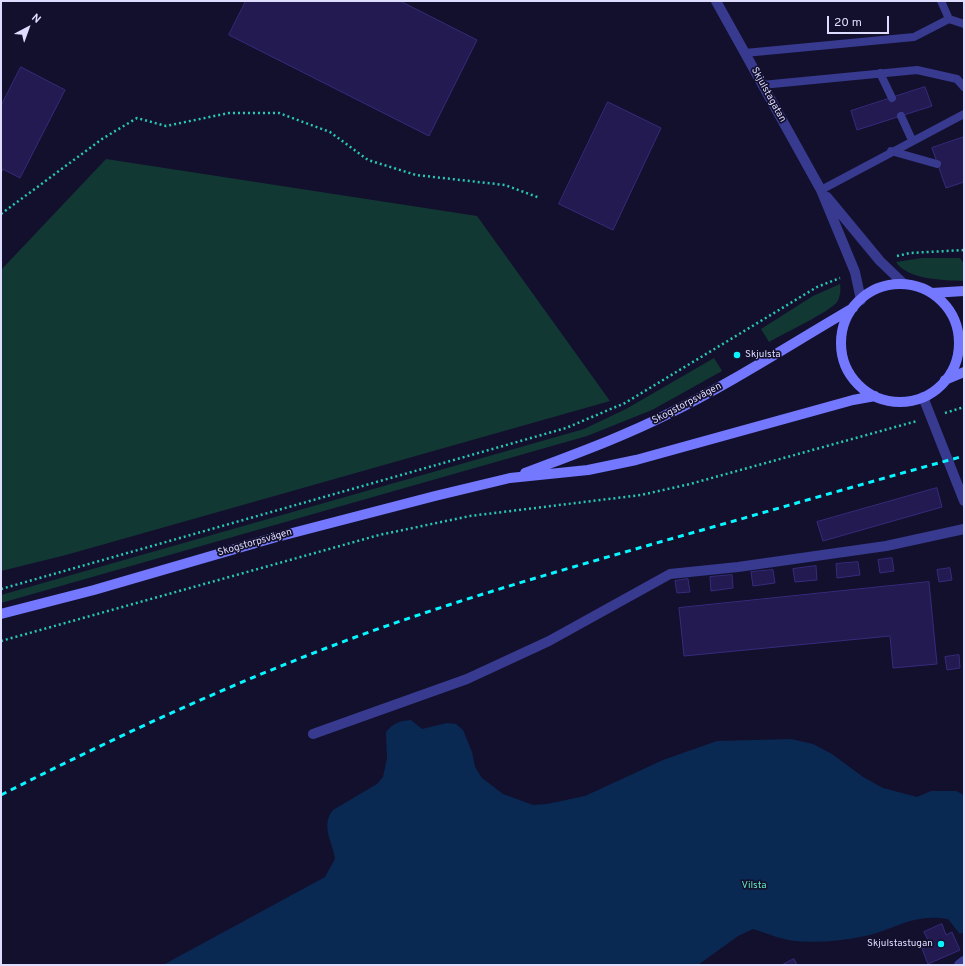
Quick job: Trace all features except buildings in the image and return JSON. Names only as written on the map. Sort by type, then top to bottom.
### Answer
[{"type":"main road","points":[[904,284],[914,285],[932,293],[947,307],[958,335],[959,347],[957,358],[945,380],[935,390],[912,401],[896,402],[875,396],[868,392],[853,378],[844,358],[841,335],[848,316],[853,308],[868,294],[886,286],[904,284]]},
{"type":"main road","points":[[932,293],[964,291]]},
{"type":"main road","name":"Skogstorpsvägen","points":[[1,614],[94,590],[273,538],[510,478],[601,444],[665,416],[704,396],[853,308]]},
{"type":"main road","points":[[945,380],[964,372]]},
{"type":"main road","name":"Skogstorpsvägen","points":[[510,478],[588,470],[636,460],[854,400],[875,396]]},
{"type":"street","name":"Skjulstagatan","points":[[716,1],[821,190],[855,272],[861,300]]},
{"type":"street","name":"Skjulstagatan","points":[[821,190],[880,261],[904,284]]},
{"type":"street","points":[[923,397],[964,501]]},
{"type":"street","points":[[313,734],[467,679],[549,641],[670,574],[738,567],[886,546],[964,529]]},
{"type":"street","points":[[959,965],[964,961]]},
{"type":"lane","points":[[941,1],[949,19]]},
{"type":"lane","points":[[745,53],[914,37],[949,19],[964,24]]},
{"type":"lane","points":[[762,85],[917,70],[957,79],[964,87]]},
{"type":"lane","points":[[880,73],[892,98]]},
{"type":"lane","points":[[821,190],[891,151],[964,114]]},
{"type":"lane","points":[[901,116],[912,140]]},
{"type":"lane","points":[[891,151],[937,164]]},
{"type":"path","points":[[1,214],[102,139],[137,118],[166,126],[229,113],[279,113],[330,132],[368,160],[416,175],[505,185],[540,198]]},
{"type":"path","points":[[896,256],[922,252],[964,250]]},
{"type":"path","points":[[1,589],[566,428],[625,403],[817,287],[843,277]]},
{"type":"path","points":[[1,642],[386,533],[470,516],[641,495],[690,484],[964,407]]},
{"type":"green space","points":[[106,159],[477,216],[610,401],[66,555],[1,571],[1,270]]},
{"type":"green space","points":[[922,258],[960,258],[964,264],[964,281],[918,276],[902,268],[896,262]]},
{"type":"green space","points":[[840,284],[839,298],[832,307],[769,342],[761,329],[813,296]]},
{"type":"green space","points":[[714,358],[722,371],[652,410],[587,436],[1,603],[1,595],[584,429],[626,409]]},
{"type":"water","points":[[411,720],[422,729],[447,723],[456,724],[463,730],[472,752],[475,767],[482,778],[503,794],[533,805],[547,804],[585,796],[663,760],[717,741],[791,739],[813,744],[832,754],[863,777],[883,788],[917,797],[931,791],[956,791],[964,795],[964,932],[960,934],[948,919],[936,918],[915,920],[865,936],[830,941],[794,941],[753,929],[738,936],[698,965],[163,965],[325,877],[335,859],[327,828],[329,816],[333,810],[377,784],[383,777],[387,758],[386,732],[391,726],[397,723]]},
{"type":"railway","points":[[1,795],[87,752],[219,692],[308,655],[392,624],[549,574],[964,456]]},
{"type":"place","name":"Skjulsta","points":[[737,355]]},
{"type":"place","name":"Skjulstastugan","points":[[941,944]]},
{"type":"park label","name":"Vilsta","points":[[754,886]]}]
